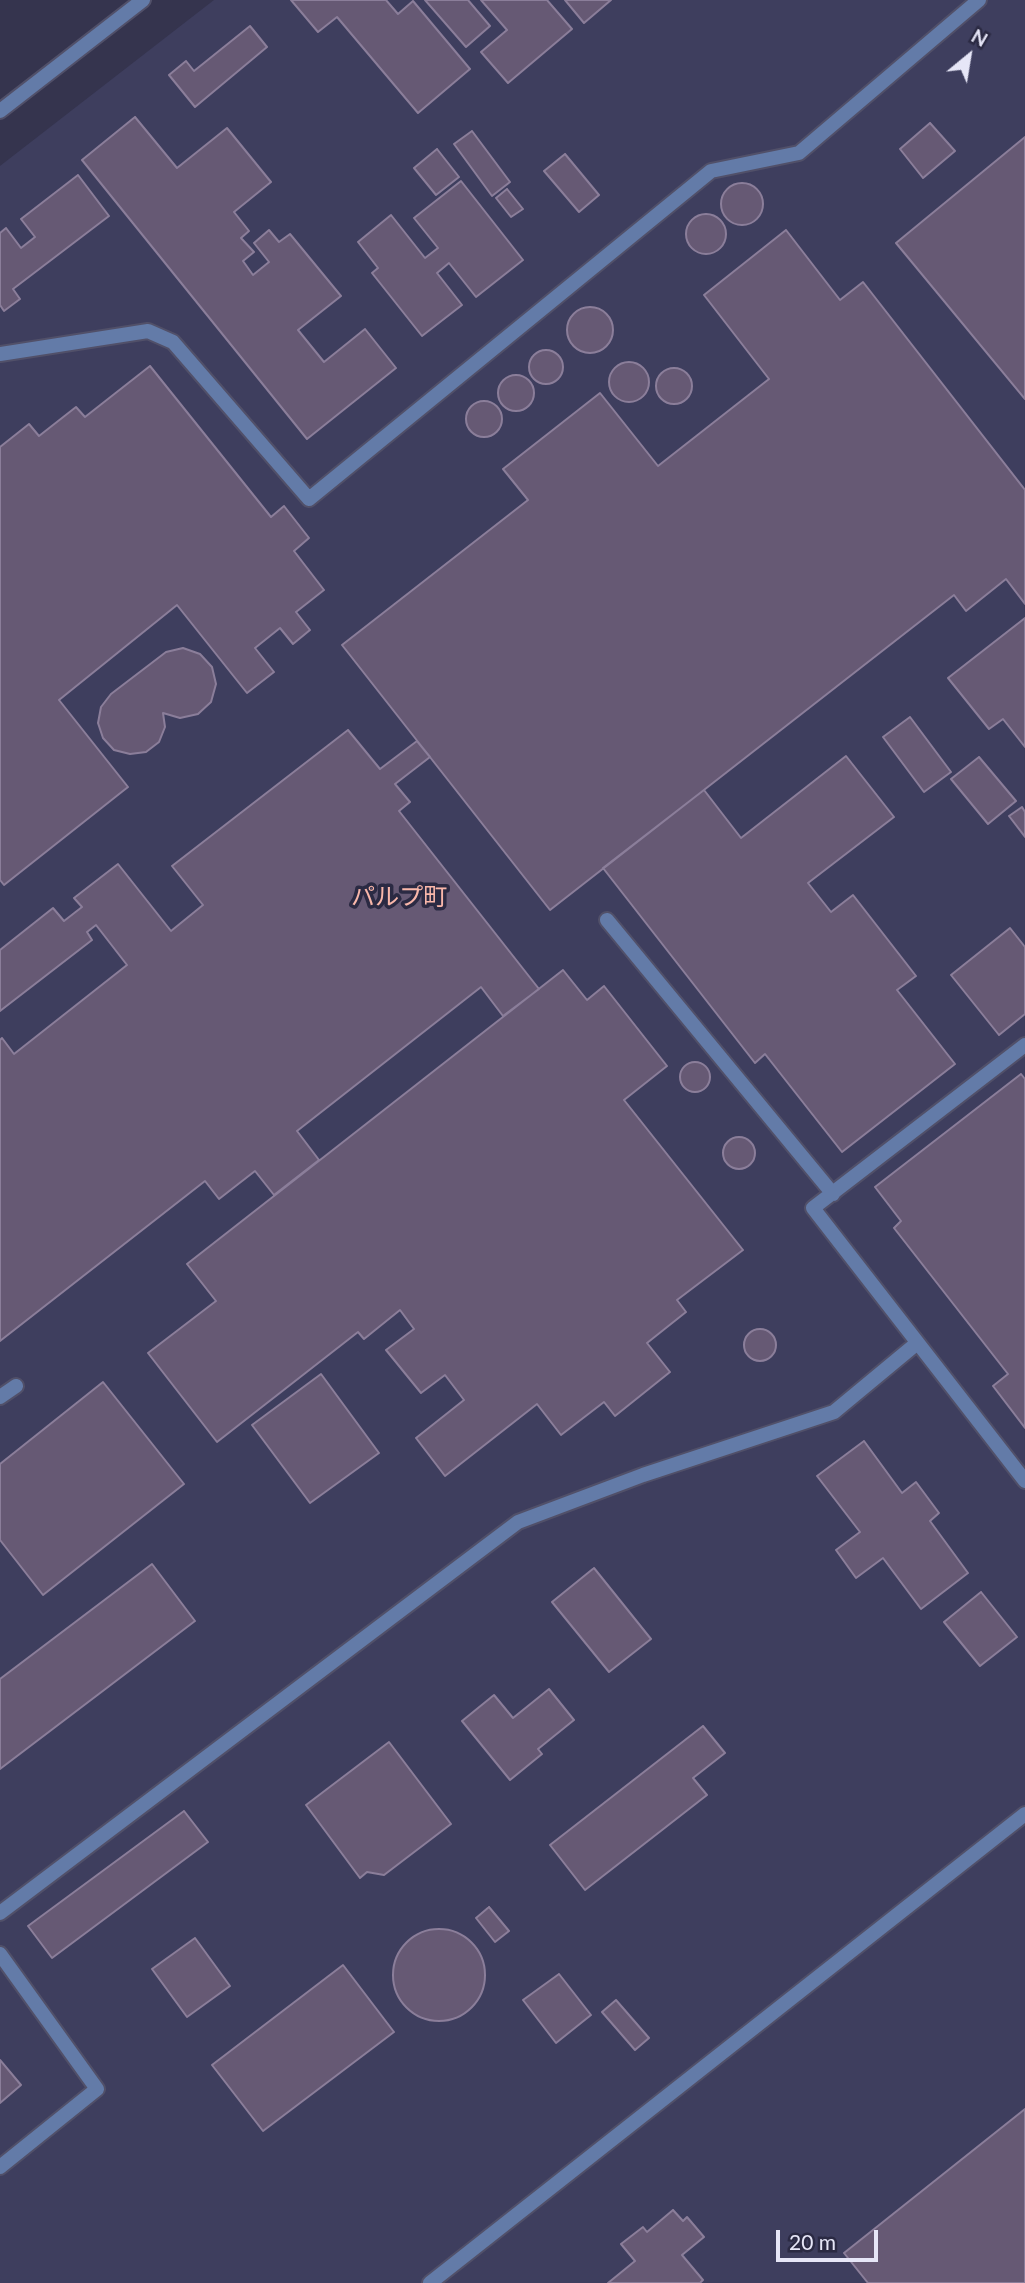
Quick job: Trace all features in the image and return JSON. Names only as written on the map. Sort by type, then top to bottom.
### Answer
[{"type":"street","points":[[0,111],[143,0]]},
{"type":"street","points":[[0,354],[148,331],[173,342],[309,499],[711,171],[799,153],[979,0]]},
{"type":"street","points":[[607,920],[833,1194]]},
{"type":"street","points":[[1025,1045],[813,1209],[1025,1481]]},
{"type":"street","points":[[0,1913],[518,1522],[643,1475],[834,1412],[916,1343]]},
{"type":"street","points":[[0,1397],[16,1386]]},
{"type":"street","points":[[430,2283],[1025,1814]]},
{"type":"street","points":[[0,1954],[97,2089],[0,2167]]},
{"type":"shaded area","points":[[214,0],[1025,0],[1025,2283],[0,2283],[0,166]]},
{"type":"building","points":[[291,0],[386,0],[398,14],[413,1],[470,69],[418,113],[337,17],[318,32]]},
{"type":"building","points":[[425,0],[468,0],[490,26],[466,47]]},
{"type":"building","points":[[481,0],[547,0],[572,29],[508,83],[481,52],[507,30]]},
{"type":"building","points":[[565,0],[611,0],[584,23]]},
{"type":"building","points":[[250,26],[267,47],[195,107],[169,75],[186,61],[194,71]]},
{"type":"building","points":[[135,117],[177,168],[227,128],[271,182],[234,212],[249,231],[241,238],[254,252],[243,261],[253,275],[269,262],[254,243],[269,230],[279,242],[290,234],[341,296],[298,330],[324,362],[365,329],[396,368],[307,439],[82,160]]},
{"type":"building","points":[[930,123],[955,151],[923,178],[900,149]]},
{"type":"building","points":[[472,131],[510,182],[492,196],[454,144]]},
{"type":"building","points":[[1025,137],[1025,399],[896,243]]},
{"type":"building","points":[[437,149],[459,177],[436,195],[414,168]]},
{"type":"building","points":[[565,154],[599,195],[579,212],[544,171]]},
{"type":"building","points":[[78,175],[109,216],[13,289],[20,299],[4,311],[0,305],[0,233],[6,228],[21,248],[35,237],[21,219]]},
{"type":"building","points":[[461,181],[523,260],[476,297],[449,263],[437,273],[462,305],[422,336],[372,273],[378,268],[358,242],[391,215],[425,258],[438,248],[414,218]]},
{"type":"building","points":[[742,183],[757,189],[763,204],[757,219],[742,225],[727,219],[721,204],[727,189]]},
{"type":"building","points":[[507,189],[523,209],[511,217],[496,198]]},
{"type":"building","points":[[706,214],[714,215],[720,220],[725,226],[725,242],[720,248],[714,253],[706,254],[698,253],[692,248],[687,242],[686,234],[687,226],[692,220],[698,215]]},
{"type":"building","points":[[786,230],[840,300],[863,282],[1025,490],[1025,604],[1006,579],[966,611],[954,595],[550,910],[342,645],[528,500],[503,469],[600,393],[658,466],[769,379],[704,295]]},
{"type":"building","points":[[590,307],[606,314],[613,330],[606,346],[590,353],[574,346],[567,330],[574,314]]},
{"type":"building","points":[[546,350],[558,355],[563,367],[558,379],[546,384],[534,379],[529,367],[534,355]]},
{"type":"building","points":[[629,362],[637,363],[643,368],[648,374],[648,390],[643,396],[637,401],[629,402],[621,401],[615,396],[610,390],[609,382],[610,374],[615,368],[621,363]]},
{"type":"building","points":[[150,366],[271,517],[284,506],[309,538],[294,551],[324,590],[296,612],[310,630],[293,644],[280,628],[255,648],[274,672],[247,693],[177,605],[59,700],[128,787],[4,885],[0,880],[0,447],[29,424],[39,436],[76,407],[85,417]]},
{"type":"building","points":[[674,368],[687,373],[692,386],[687,399],[674,404],[661,399],[656,386],[661,373]]},
{"type":"building","points":[[516,375],[528,381],[534,393],[528,405],[516,411],[504,405],[498,393],[504,381]]},
{"type":"building","points":[[484,401],[496,407],[502,419],[496,431],[484,437],[472,431],[466,419],[472,407]]},
{"type":"building","points":[[1025,618],[1025,747],[1003,719],[989,729],[948,678]]},
{"type":"building","points":[[183,648],[200,654],[212,667],[216,684],[211,702],[198,714],[180,718],[163,713],[165,727],[159,742],[146,752],[130,754],[114,750],[103,738],[98,723],[101,707],[111,694],[166,652]]},
{"type":"building","points":[[910,717],[951,772],[924,792],[883,737]]},
{"type":"building","points":[[348,730],[380,769],[417,741],[430,757],[395,784],[410,802],[399,811],[539,989],[503,1016],[481,987],[297,1131],[319,1160],[274,1195],[255,1171],[219,1199],[205,1181],[0,1341],[0,1040],[2,1038],[14,1054],[127,965],[96,925],[87,932],[92,940],[0,1011],[0,950],[53,908],[64,921],[82,907],[74,898],[118,864],[171,931],[203,905],[172,866]]},
{"type":"building","points":[[846,756],[894,817],[808,883],[831,912],[853,895],[916,976],[897,990],[955,1064],[842,1152],[765,1054],[755,1063],[603,868],[704,790],[741,838]]},
{"type":"building","points":[[979,757],[1016,801],[988,824],[951,779]]},
{"type":"building","points":[[1022,807],[1025,812],[1025,837],[1009,816]]},
{"type":"building","points":[[1010,928],[1025,947],[1025,1014],[999,1035],[951,975]]},
{"type":"building","points":[[563,970],[587,1000],[604,986],[667,1066],[624,1100],[743,1250],[677,1300],[686,1312],[647,1343],[670,1372],[615,1416],[604,1402],[561,1435],[537,1404],[445,1476],[416,1438],[464,1400],[445,1375],[421,1393],[386,1350],[414,1329],[400,1310],[364,1339],[358,1332],[217,1442],[148,1353],[216,1301],[187,1264]]},
{"type":"building","points":[[695,1062],[706,1066],[710,1077],[706,1088],[695,1092],[684,1088],[680,1077],[684,1066]]},
{"type":"building","points":[[1021,1074],[1025,1079],[1025,1428],[993,1386],[1008,1374],[894,1228],[901,1221],[875,1187]]},
{"type":"building","points":[[739,1137],[750,1142],[755,1153],[750,1164],[739,1169],[728,1164],[723,1153],[728,1142]]},
{"type":"building","points":[[760,1329],[771,1334],[776,1345],[771,1356],[760,1361],[749,1356],[744,1345],[749,1334]]},
{"type":"building","points":[[321,1374],[379,1453],[310,1503],[252,1425]]},
{"type":"building","points":[[103,1382],[184,1484],[43,1595],[0,1540],[0,1464]]},
{"type":"building","points":[[864,1441],[902,1493],[916,1482],[939,1513],[930,1521],[968,1573],[921,1609],[883,1558],[856,1578],[836,1550],[860,1532],[817,1476]]},
{"type":"building","points":[[152,1564],[195,1621],[0,1769],[0,1679]]},
{"type":"building","points":[[594,1568],[651,1639],[609,1672],[552,1602]]},
{"type":"building","points":[[981,1592],[1017,1637],[980,1666],[944,1622]]},
{"type":"building","points":[[549,1689],[574,1720],[538,1749],[542,1754],[510,1780],[462,1721],[494,1695],[513,1718]]},
{"type":"building","points":[[703,1726],[725,1753],[693,1778],[707,1795],[585,1890],[550,1845]]},
{"type":"building","points":[[389,1742],[451,1824],[384,1875],[367,1872],[360,1878],[306,1805]]},
{"type":"building","points":[[184,1811],[208,1842],[52,1958],[28,1926]]},
{"type":"building","points":[[489,1907],[509,1931],[495,1942],[476,1918]]},
{"type":"building","points":[[439,1929],[457,1932],[472,1942],[482,1957],[485,1975],[482,1993],[472,2008],[457,2018],[439,2021],[421,2018],[406,2008],[396,1993],[393,1975],[396,1957],[406,1942],[421,1932]]},
{"type":"building","points":[[195,1938],[230,1986],[187,2017],[152,1969]]},
{"type":"building","points":[[343,1965],[394,2032],[263,2131],[212,2065]]},
{"type":"building","points":[[559,1974],[591,2015],[556,2043],[523,2000]]},
{"type":"building","points":[[616,2000],[649,2038],[635,2050],[602,2012]]},
{"type":"building","points":[[0,2060],[21,2085],[0,2103]]},
{"type":"building","points":[[1025,2109],[1025,2283],[868,2283],[844,2253]]},
{"type":"building","points":[[673,2210],[683,2221],[687,2217],[704,2237],[682,2255],[703,2280],[700,2283],[608,2283],[635,2261],[621,2244],[643,2227],[647,2232]]},
{"type":"district","name":"パルプ町","points":[[399,897]]}]
